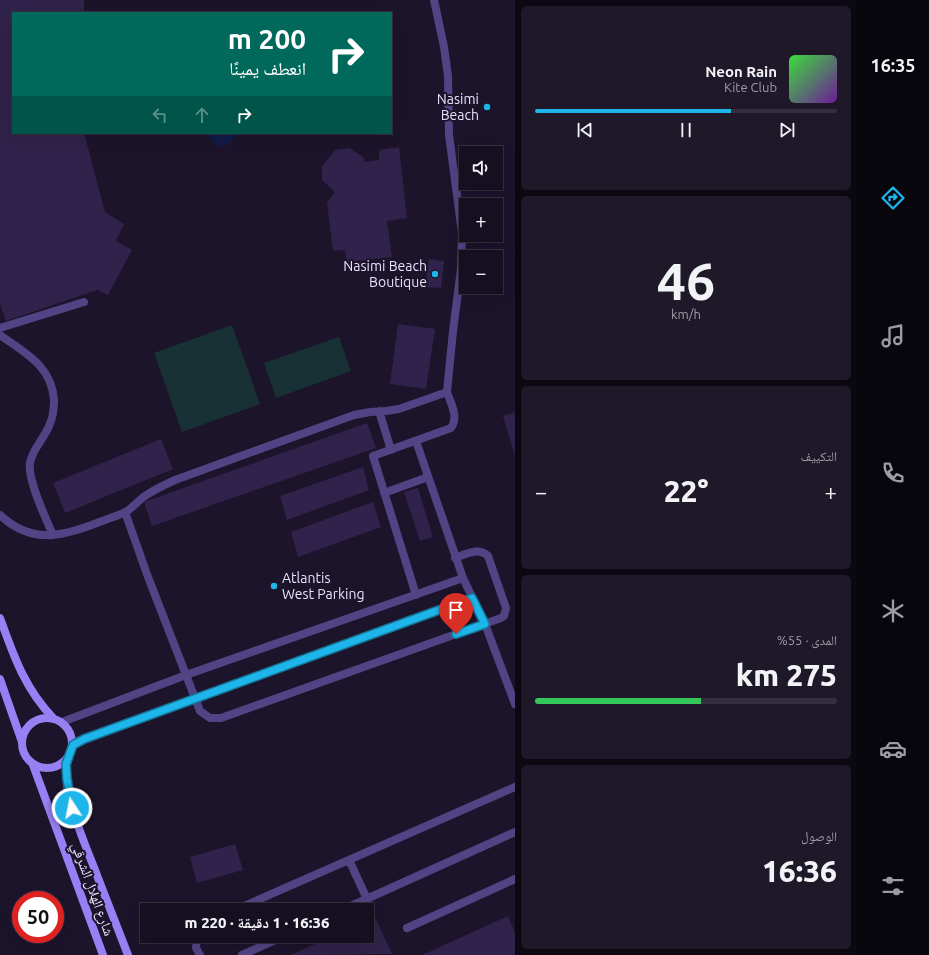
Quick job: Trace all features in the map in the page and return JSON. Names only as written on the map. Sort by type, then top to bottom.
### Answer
[{"type":"main road","points":[[0,618],[24,680],[38,699],[70,732],[73,745]]},
{"type":"main road","name":"شارع الهلال الشرقي","points":[[0,679],[22,742],[24,755],[33,765],[103,955]]},
{"type":"main road","points":[[22,742],[26,729],[36,720],[49,718],[58,720]]},
{"type":"main road","name":"شارع الهلال الشرقي","points":[[73,745],[66,764],[72,808],[128,955]]},
{"type":"main road","points":[[33,765],[46,769],[59,767],[69,758]]},
{"type":"street","points":[[416,595],[373,456],[446,431],[454,424],[455,418],[447,392],[461,269],[462,233],[449,135],[448,76],[444,47],[434,0]]},
{"type":"street","points":[[0,328],[84,302]]},
{"type":"street","points":[[0,335],[38,363],[46,372],[54,393],[53,415],[45,435],[34,450],[31,457],[29,472],[53,535]]},
{"type":"street","points":[[0,515],[16,527],[40,534],[61,535],[77,531],[125,512],[150,492],[175,480],[366,412],[399,409],[447,392]]},
{"type":"street","points":[[379,411],[391,450]]},
{"type":"street","points":[[416,441],[462,578],[485,624],[515,704]]},
{"type":"street","points":[[384,492],[428,477]]},
{"type":"street","points":[[125,512],[148,577],[200,711],[210,718],[221,718],[497,620],[504,616],[506,608],[490,560],[484,553],[479,551],[455,558]]},
{"type":"street","points":[[58,720],[462,578]]},
{"type":"street","points":[[73,745],[91,736],[472,598]]},
{"type":"street","points":[[251,903],[515,787]]},
{"type":"street","points":[[358,903],[515,832]]},
{"type":"street","points":[[348,860],[367,899]]},
{"type":"street","points":[[407,928],[515,879]]},
{"type":"street","points":[[196,943],[196,948],[200,955]]},
{"type":"street","points":[[242,955],[269,943]]},
{"type":"green space","points":[[232,325],[260,404],[182,432],[154,353]]},
{"type":"green space","points":[[339,337],[351,371],[276,398],[264,363]]},
{"type":"water","points":[[208,134],[236,134],[230,142],[222,146],[213,143]]},
{"type":"building","points":[[0,0],[84,0],[84,12],[12,12],[12,134],[84,134],[105,212],[124,224],[116,241],[132,250],[108,295],[97,290],[6,321],[0,304]]},
{"type":"building","points":[[399,147],[407,218],[387,221],[392,257],[347,262],[345,250],[333,251],[327,203],[335,192],[322,180],[322,166],[335,150],[350,148],[363,157],[365,162],[379,160],[379,150]]},
{"type":"building","name":"Nasimi Beach Boutique","points":[[429,259],[444,261],[441,288],[425,287]]},
{"type":"building","points":[[398,324],[435,329],[426,389],[390,384]]},
{"type":"building","points":[[515,412],[515,456],[503,416]]},
{"type":"building","points":[[367,423],[376,448],[152,526],[144,502]]},
{"type":"building","points":[[161,439],[173,469],[65,513],[53,483]]},
{"type":"building","points":[[363,467],[369,490],[287,520],[280,496]]},
{"type":"building","points":[[418,488],[433,537],[420,541],[404,492]]},
{"type":"building","points":[[373,502],[381,527],[298,557],[291,532]]},
{"type":"building","points":[[235,844],[243,870],[197,883],[190,857]]},
{"type":"building","points":[[508,916],[515,932],[515,955],[422,955]]},
{"type":"building","points":[[374,918],[392,954],[291,955],[318,943],[374,943]]},
{"type":"place","name":"Nasimi Beach","points":[[487,107]]},
{"type":"place","name":"Nasimi Beach Boutique","points":[[435,274]]},
{"type":"place","name":"Atlantis West Parking","points":[[274,586]]},
{"type":"route","points":[[72,808],[66,764],[73,745],[84,739],[472,598],[485,624],[456,634]]}]
